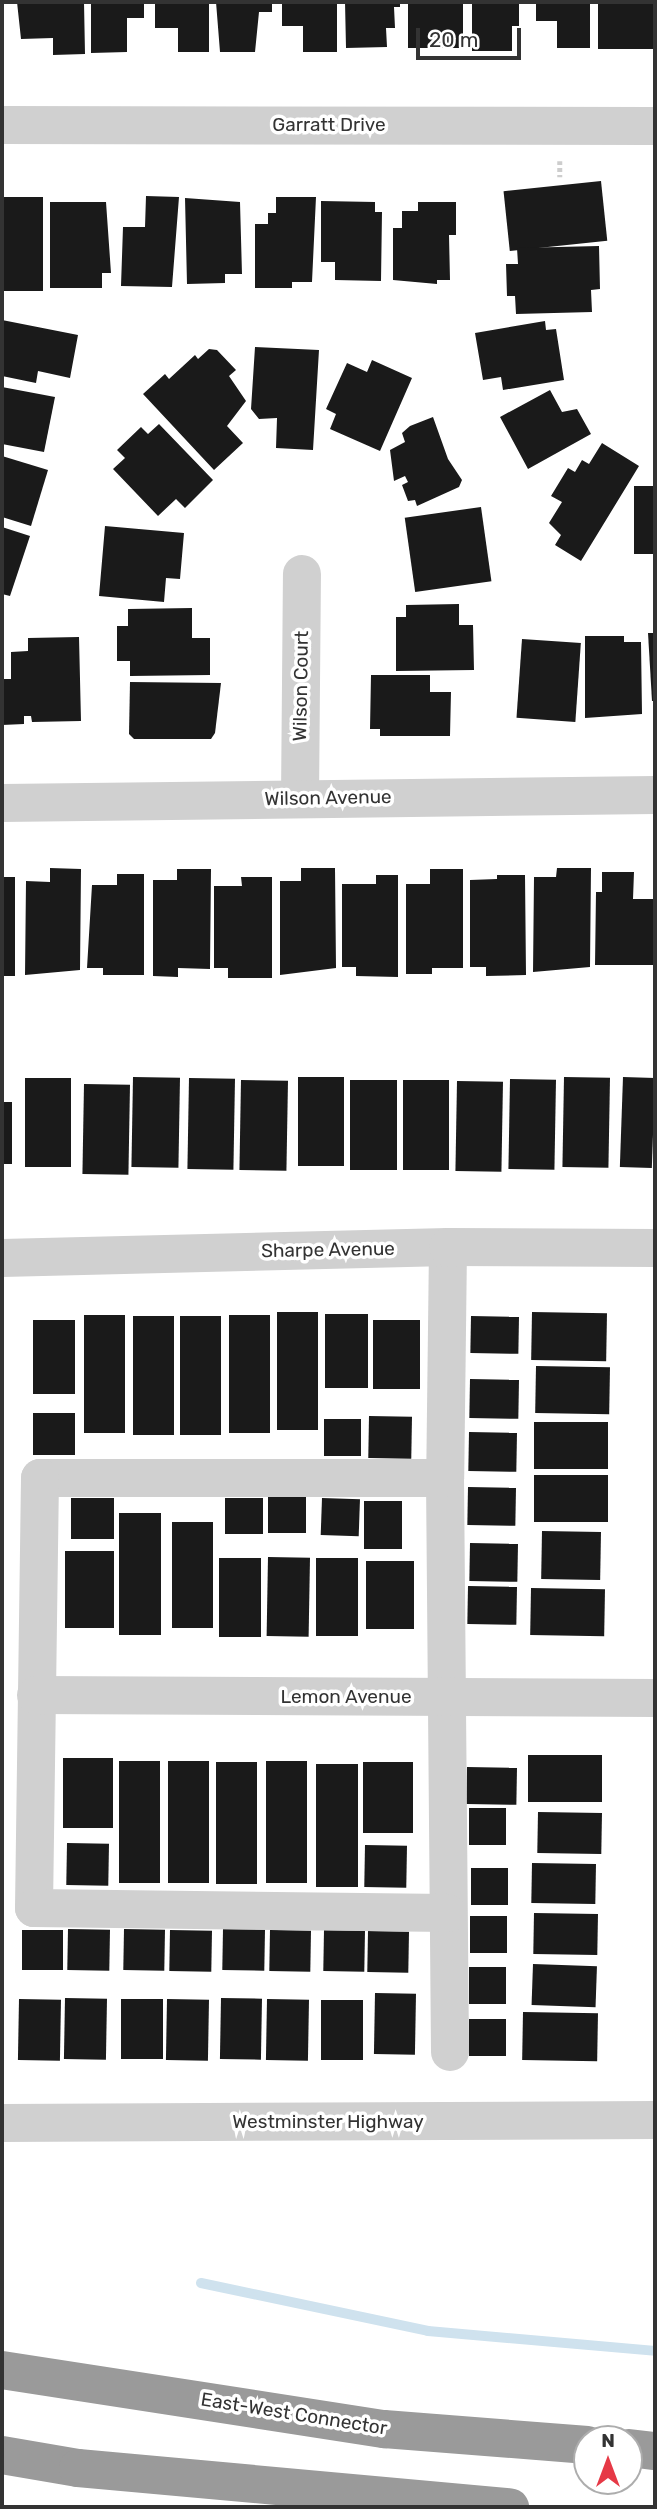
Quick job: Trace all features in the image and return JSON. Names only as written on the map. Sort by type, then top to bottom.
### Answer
[{"type":"highway","name":"East-West Connector","points":[[2,2370],[384,2429],[573,2444]]},
{"type":"highway","points":[[2,2455],[78,2468],[510,2507]]},
{"type":"highway","points":[[78,2468],[231,2507]]},
{"type":"street","name":"Garratt Drive","points":[[2,125],[655,126]]},
{"type":"street","name":"Wilson Court","points":[[300,798],[302,574]]},
{"type":"street","name":"Wilson Avenue","points":[[2,803],[655,795]]},
{"type":"street","name":"Sharpe Avenue","points":[[2,1258],[448,1247],[655,1248]]},
{"type":"street","points":[[448,1247],[445,1478],[450,2052]]},
{"type":"street","points":[[445,1478],[40,1478],[34,1908],[448,1913]]},
{"type":"street","name":"Lemon Avenue","points":[[36,1695],[655,1698]]},
{"type":"street","name":"Westminster Highway","points":[[2,2123],[655,2120]]},
{"type":"building","points":[[17,2],[84,2],[85,54],[53,55],[53,38],[21,39]]},
{"type":"building","points":[[91,2],[144,2],[144,18],[127,18],[127,52],[91,53]]},
{"type":"building","points":[[155,2],[209,2],[209,52],[178,52],[178,28],[155,28]]},
{"type":"building","points":[[216,2],[272,2],[272,12],[259,12],[255,52],[220,52]]},
{"type":"building","points":[[282,2],[337,2],[337,52],[303,52],[303,26],[282,26]]},
{"type":"building","points":[[345,2],[400,2],[400,7],[394,7],[395,28],[386,28],[387,47],[346,48]]},
{"type":"building","points":[[408,2],[463,2],[463,48],[408,48]]},
{"type":"building","points":[[472,2],[519,2],[519,26],[512,26],[512,51],[472,51]]},
{"type":"building","points":[[536,2],[590,2],[590,48],[557,48],[557,21],[536,21]]},
{"type":"building","points":[[598,2],[654,2],[654,49],[598,49]]},
{"type":"building","points":[[601,181],[607,241],[510,251],[504,191]]},
{"type":"building","points":[[146,196],[179,197],[172,287],[121,286],[123,227],[145,227]]},
{"type":"building","points":[[2,197],[43,197],[43,291],[2,291]]},
{"type":"building","points":[[276,197],[316,197],[312,282],[292,282],[292,288],[255,288],[255,224],[268,224],[268,213],[276,213]]},
{"type":"building","points":[[185,198],[240,202],[242,274],[225,274],[225,283],[187,284]]},
{"type":"building","points":[[321,201],[375,202],[375,212],[382,212],[381,281],[335,280],[335,262],[321,262]]},
{"type":"building","points":[[50,202],[106,202],[111,273],[102,273],[102,288],[50,288]]},
{"type":"building","points":[[418,202],[456,202],[456,235],[449,235],[450,280],[437,280],[437,284],[393,280],[393,228],[402,228],[402,211],[418,211]]},
{"type":"building","points":[[599,246],[600,289],[591,290],[592,312],[516,314],[515,296],[507,296],[506,264],[518,264],[517,248]]},
{"type":"building","points":[[2,320],[78,335],[70,378],[38,371],[36,383],[2,376]]},
{"type":"building","points":[[545,321],[546,330],[556,329],[564,380],[503,390],[501,377],[483,380],[475,333]]},
{"type":"building","points":[[255,347],[319,350],[313,450],[276,448],[277,418],[259,419],[251,409]]},
{"type":"building","points":[[209,349],[217,350],[236,370],[229,376],[246,401],[227,426],[243,443],[214,470],[143,394],[165,374],[169,379],[195,355],[198,359]]},
{"type":"building","points":[[372,360],[412,378],[380,451],[330,429],[336,414],[326,409],[347,363],[367,372]]},
{"type":"building","points":[[2,387],[55,397],[44,452],[2,444]]},
{"type":"building","points":[[550,390],[562,412],[577,409],[591,434],[528,469],[500,417]]},
{"type":"building","points":[[433,417],[448,459],[462,480],[459,487],[417,506],[415,500],[408,501],[402,485],[408,482],[405,476],[394,481],[390,450],[405,442],[402,433],[410,426]]},
{"type":"building","points":[[159,424],[213,480],[185,508],[176,499],[158,516],[113,469],[125,458],[117,450],[141,427],[148,434]]},
{"type":"building","points":[[602,443],[639,466],[581,561],[555,545],[561,535],[549,523],[562,502],[551,496],[568,468],[575,472],[582,460],[589,464]]},
{"type":"building","points":[[2,456],[48,470],[31,526],[2,517]]},
{"type":"building","points":[[634,486],[655,486],[655,554],[634,554]]},
{"type":"building","points":[[481,507],[491,581],[415,592],[405,518]]},
{"type":"building","points":[[105,526],[184,533],[180,579],[166,578],[164,602],[99,596]]},
{"type":"building","points":[[2,527],[30,536],[10,596],[2,594]]},
{"type":"building","points":[[459,604],[459,625],[473,625],[474,670],[396,671],[396,617],[406,617],[406,605]]},
{"type":"building","points":[[192,608],[192,638],[210,638],[210,675],[130,676],[130,661],[117,661],[117,626],[128,626],[128,609]]},
{"type":"building","points":[[648,633],[655,633],[655,701],[652,701]]},
{"type":"building","points":[[585,636],[624,636],[624,642],[641,642],[642,714],[585,718]]},
{"type":"building","points":[[79,637],[81,721],[32,722],[31,716],[24,716],[24,724],[2,725],[2,679],[11,679],[11,652],[28,651],[28,638]]},
{"type":"building","points":[[522,639],[581,643],[575,722],[516,718]]},
{"type":"building","points":[[371,675],[430,675],[430,692],[451,692],[450,736],[380,736],[380,729],[370,729]]},
{"type":"building","points":[[130,682],[221,683],[215,733],[211,739],[134,739],[129,734]]},
{"type":"building","points":[[50,868],[81,869],[80,970],[25,975],[26,881],[50,882]]},
{"type":"building","points":[[301,868],[335,868],[336,968],[280,975],[280,881],[301,881]]},
{"type":"building","points":[[557,868],[591,868],[590,967],[533,972],[534,877],[556,877]]},
{"type":"building","points":[[177,869],[211,869],[210,969],[178,968],[178,977],[153,976],[153,880],[177,880]]},
{"type":"building","points":[[430,869],[463,869],[463,968],[432,968],[432,974],[406,974],[406,884],[430,884]]},
{"type":"building","points":[[602,872],[634,872],[633,899],[655,899],[654,965],[595,965],[596,892],[602,892]]},
{"type":"building","points":[[117,874],[144,874],[144,975],[103,975],[103,968],[87,968],[92,885],[117,885]]},
{"type":"building","points":[[376,875],[398,875],[398,977],[356,976],[356,967],[342,967],[342,884],[376,884]]},
{"type":"building","points":[[497,875],[525,875],[526,975],[486,976],[486,967],[470,967],[470,880],[497,879]]},
{"type":"building","points":[[2,877],[15,877],[15,976],[2,976]]},
{"type":"building","points":[[241,877],[272,877],[272,978],[228,978],[228,968],[214,968],[214,886],[242,886]]},
{"type":"building","points":[[133,1077],[180,1078],[178,1168],[131,1167]]},
{"type":"building","points":[[298,1077],[344,1077],[344,1166],[298,1166]]},
{"type":"building","points":[[564,1077],[610,1078],[608,1168],[562,1167]]},
{"type":"building","points":[[623,1077],[655,1078],[652,1168],[620,1167]]},
{"type":"building","points":[[25,1078],[71,1078],[71,1167],[25,1167]]},
{"type":"building","points":[[189,1078],[235,1079],[233,1170],[187,1169]]},
{"type":"building","points":[[510,1079],[556,1080],[554,1170],[508,1169]]},
{"type":"building","points":[[241,1080],[288,1081],[286,1171],[239,1170]]},
{"type":"building","points":[[350,1080],[397,1080],[397,1170],[350,1170]]},
{"type":"building","points":[[403,1080],[449,1080],[449,1170],[403,1170]]},
{"type":"building","points":[[457,1081],[503,1082],[501,1172],[455,1171]]},
{"type":"building","points":[[84,1084],[130,1085],[128,1175],[82,1174]]},
{"type":"building","points":[[2,1102],[12,1102],[12,1164],[2,1164]]},
{"type":"building","points":[[277,1312],[318,1312],[318,1430],[277,1430]]},
{"type":"building","points":[[532,1312],[607,1313],[606,1361],[531,1360]]},
{"type":"building","points":[[325,1314],[368,1314],[368,1388],[325,1388]]},
{"type":"building","points":[[84,1315],[125,1315],[125,1433],[84,1433]]},
{"type":"building","points":[[229,1315],[270,1315],[270,1433],[229,1433]]},
{"type":"building","points":[[133,1316],[174,1316],[174,1435],[133,1435]]},
{"type":"building","points":[[180,1316],[221,1316],[221,1435],[180,1435]]},
{"type":"building","points":[[471,1316],[519,1317],[518,1354],[470,1353]]},
{"type":"building","points":[[33,1320],[75,1320],[75,1394],[33,1394]]},
{"type":"building","points":[[373,1320],[420,1320],[420,1389],[373,1389]]},
{"type":"building","points":[[536,1366],[610,1367],[609,1414],[535,1413]]},
{"type":"building","points":[[470,1379],[519,1380],[518,1419],[469,1418]]},
{"type":"building","points":[[33,1413],[75,1413],[75,1455],[33,1455]]},
{"type":"building","points":[[369,1416],[412,1417],[411,1459],[368,1458]]},
{"type":"building","points":[[324,1419],[361,1419],[361,1456],[324,1456]]},
{"type":"building","points":[[534,1422],[608,1422],[608,1469],[534,1469]]},
{"type":"building","points":[[469,1432],[517,1433],[516,1472],[468,1471]]},
{"type":"building","points":[[534,1475],[608,1475],[608,1522],[534,1522]]},
{"type":"building","points":[[468,1487],[516,1488],[515,1526],[467,1525]]},
{"type":"building","points":[[268,1497],[306,1497],[306,1533],[268,1533]]},
{"type":"building","points":[[71,1498],[114,1498],[114,1539],[71,1539]]},
{"type":"building","points":[[225,1498],[263,1498],[263,1534],[225,1534]]},
{"type":"building","points":[[322,1498],[360,1499],[359,1536],[321,1535]]},
{"type":"building","points":[[364,1501],[402,1501],[402,1549],[364,1549]]},
{"type":"building","points":[[119,1513],[161,1513],[161,1635],[119,1635]]},
{"type":"building","points":[[172,1522],[213,1522],[213,1628],[172,1628]]},
{"type":"building","points":[[542,1531],[601,1532],[600,1580],[541,1579]]},
{"type":"building","points":[[470,1543],[518,1544],[517,1582],[469,1581]]},
{"type":"building","points":[[65,1551],[114,1551],[114,1628],[65,1628]]},
{"type":"building","points":[[268,1557],[310,1558],[309,1637],[267,1636]]},
{"type":"building","points":[[219,1558],[261,1558],[261,1637],[219,1637]]},
{"type":"building","points":[[316,1558],[358,1558],[358,1636],[316,1636]]},
{"type":"building","points":[[366,1561],[414,1561],[414,1629],[366,1629]]},
{"type":"building","points":[[468,1586],[517,1587],[516,1625],[467,1624]]},
{"type":"building","points":[[531,1588],[605,1589],[604,1636],[530,1635]]},
{"type":"building","points":[[528,1755],[602,1755],[602,1802],[528,1802]]},
{"type":"building","points":[[63,1758],[113,1758],[113,1828],[63,1828]]},
{"type":"building","points":[[119,1761],[160,1761],[160,1883],[119,1883]]},
{"type":"building","points":[[168,1761],[209,1761],[209,1883],[168,1883]]},
{"type":"building","points":[[266,1761],[307,1761],[307,1883],[266,1883]]},
{"type":"building","points":[[216,1762],[257,1762],[257,1884],[216,1884]]},
{"type":"building","points":[[363,1762],[413,1762],[413,1833],[363,1833]]},
{"type":"building","points":[[316,1764],[358,1764],[358,1887],[316,1887]]},
{"type":"building","points":[[467,1767],[517,1768],[516,1805],[466,1804]]},
{"type":"building","points":[[469,1808],[506,1808],[506,1845],[469,1845]]},
{"type":"building","points":[[538,1812],[602,1813],[601,1854],[537,1853]]},
{"type":"building","points":[[67,1843],[109,1844],[108,1886],[66,1885]]},
{"type":"building","points":[[365,1845],[407,1846],[406,1888],[364,1887]]},
{"type":"building","points":[[532,1863],[596,1864],[595,1904],[531,1903]]},
{"type":"building","points":[[471,1868],[508,1868],[508,1905],[471,1905]]},
{"type":"building","points":[[534,1913],[598,1914],[597,1955],[533,1954]]},
{"type":"building","points":[[470,1916],[507,1916],[507,1953],[470,1953]]},
{"type":"building","points":[[68,1929],[110,1930],[109,1971],[67,1970]]},
{"type":"building","points":[[124,1929],[165,1930],[164,1971],[123,1970]]},
{"type":"building","points":[[223,1929],[265,1930],[264,1971],[222,1970]]},
{"type":"building","points":[[22,1930],[63,1930],[63,1970],[22,1970]]},
{"type":"building","points":[[170,1930],[212,1931],[211,1972],[169,1971]]},
{"type":"building","points":[[270,1930],[311,1931],[310,1972],[269,1971]]},
{"type":"building","points":[[324,1930],[365,1931],[364,1972],[323,1971]]},
{"type":"building","points":[[368,1931],[409,1932],[408,1973],[367,1972]]},
{"type":"building","points":[[533,1964],[597,1966],[596,2007],[532,2005]]},
{"type":"building","points":[[469,1967],[506,1967],[506,2004],[469,2004]]},
{"type":"building","points":[[375,1993],[416,1994],[415,2055],[374,2054]]},
{"type":"building","points":[[65,1998],[107,1999],[106,2060],[64,2059]]},
{"type":"building","points":[[221,1998],[262,1999],[261,2060],[220,2059]]},
{"type":"building","points":[[19,1999],[61,2000],[60,2061],[18,2060]]},
{"type":"building","points":[[121,1999],[163,1999],[163,2059],[121,2059]]},
{"type":"building","points":[[167,1999],[209,2000],[208,2061],[166,2060]]},
{"type":"building","points":[[267,1999],[309,2000],[308,2061],[266,2060]]},
{"type":"building","points":[[321,2000],[363,2000],[363,2060],[321,2060]]},
{"type":"building","points":[[523,2012],[598,2013],[597,2061],[522,2060]]},
{"type":"building","points":[[469,2019],[506,2019],[506,2056],[469,2056]]},
{"type":"waterway","points":[[201,2283],[428,2331],[655,2351]]}]
